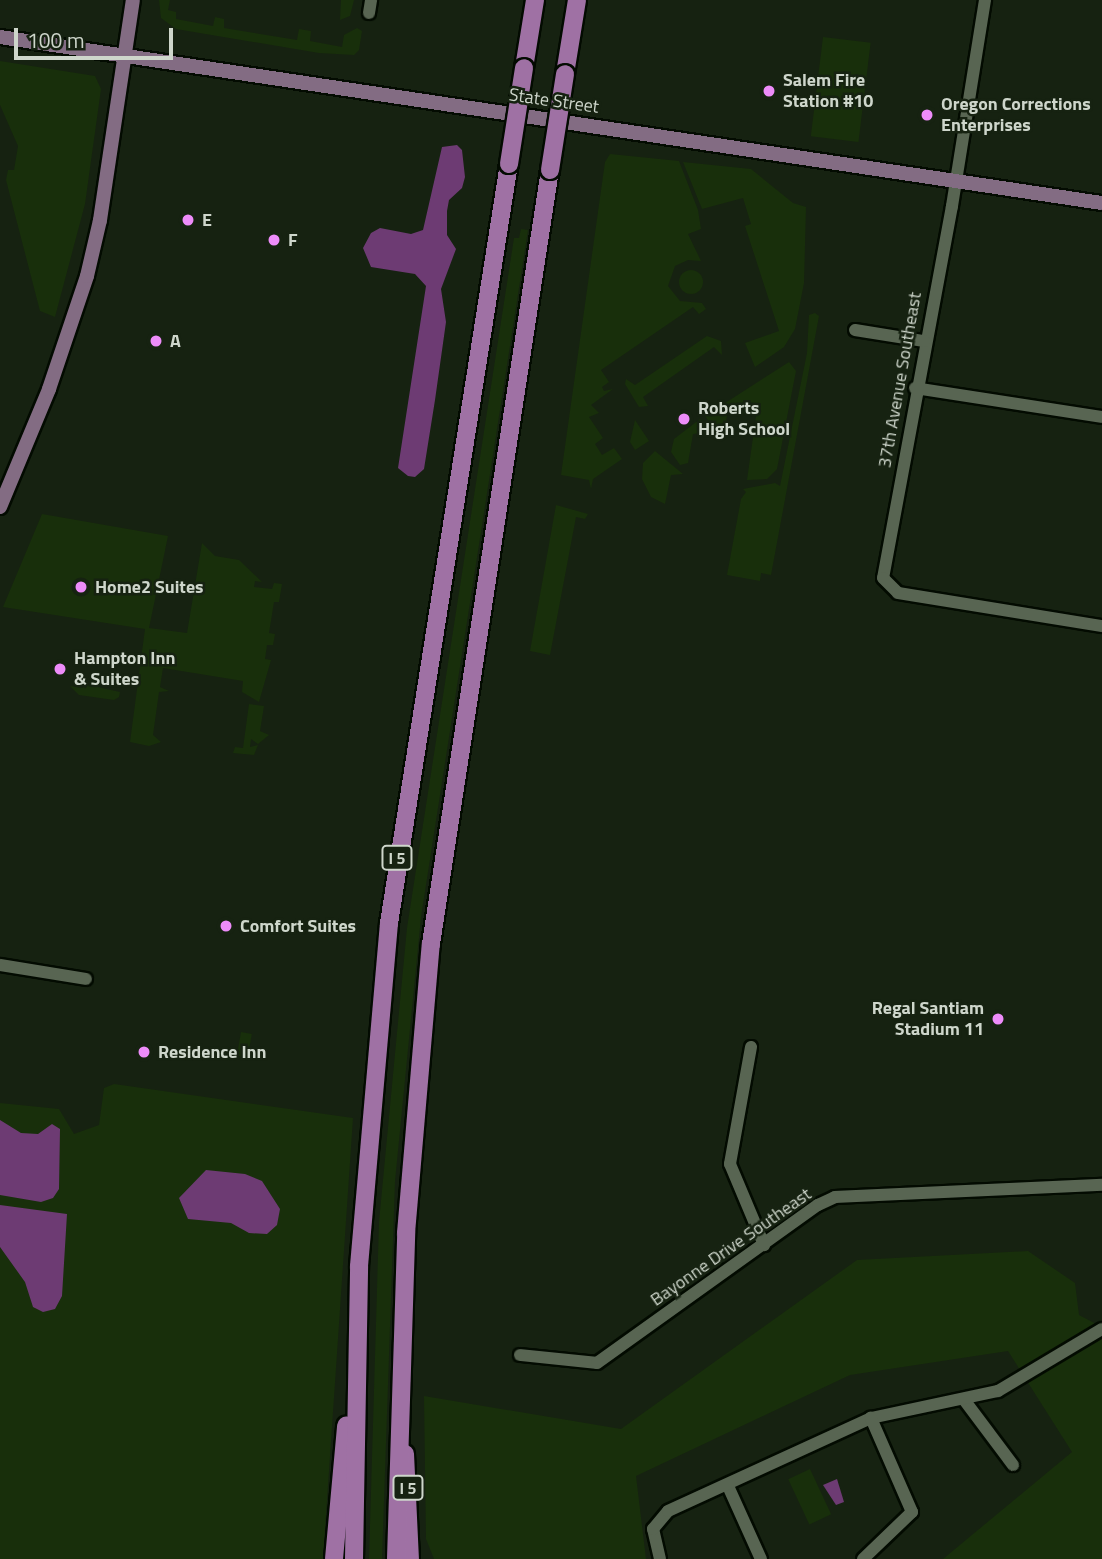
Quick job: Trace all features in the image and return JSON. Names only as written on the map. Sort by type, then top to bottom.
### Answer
[{"type":"highway","name":"I 5","points":[[354,1559],[356,1322],[369,1111],[392,898],[535,0]]},
{"type":"highway","name":"I 5","points":[[396,1559],[407,1206],[432,944],[577,0]]},
{"type":"highway","points":[[334,1559],[356,1322]]},
{"type":"highway","name":"I 5","points":[[400,1418],[408,1476],[410,1559]]},
{"type":"main road","points":[[2,499],[49,389],[87,276],[133,0]]},
{"type":"main road","name":"State Street","points":[[0,37],[1102,203]]},
{"type":"street","name":"37th Avenue Southeast","points":[[985,0],[956,180],[915,388],[884,572],[886,586],[898,593],[1102,626]]},
{"type":"street","points":[[855,330],[924,341]]},
{"type":"street","points":[[915,388],[1102,417]]},
{"type":"street","points":[[0,965],[86,979]]},
{"type":"street","points":[[751,1047],[730,1164],[764,1245]]},
{"type":"street","name":"Bayonne Drive Southeast","points":[[520,1355],[597,1363],[818,1205],[844,1196],[1102,1185]]},
{"type":"street","points":[[660,1559],[653,1529],[660,1517],[871,1418],[965,1401],[998,1391],[1102,1329]]},
{"type":"street","points":[[965,1401],[1013,1465]]},
{"type":"street","points":[[863,1559],[912,1512],[871,1418]]},
{"type":"street","points":[[728,1486],[761,1559]]},
{"type":"green space","points":[[159,0],[170,0],[168,10],[176,12],[176,19],[213,26],[215,17],[224,19],[224,28],[297,40],[299,29],[311,31],[310,41],[342,47],[344,35],[357,28],[362,31],[359,50],[354,55],[319,53],[176,29],[161,18]]},
{"type":"green space","points":[[341,0],[354,0],[350,16],[340,20]]},
{"type":"green space","points":[[823,37],[871,43],[858,142],[811,136]]},
{"type":"green space","points":[[0,61],[95,76],[101,89],[85,204],[55,317],[40,311],[6,180],[8,170],[14,170],[18,146],[0,105]]},
{"type":"green space","points":[[610,154],[679,161],[698,210],[701,229],[688,234],[701,261],[688,260],[675,266],[668,286],[680,301],[702,303],[706,309],[699,314],[693,307],[601,370],[609,382],[602,387],[604,391],[613,389],[591,405],[599,413],[589,417],[603,438],[595,444],[602,455],[614,448],[622,459],[593,479],[591,489],[589,480],[561,475],[605,162]]},
{"type":"green space","points":[[683,162],[751,169],[793,203],[806,207],[804,283],[795,329],[784,347],[755,367],[745,343],[779,331],[745,226],[751,224],[743,198],[702,209]]},
{"type":"green space","points":[[521,229],[528,230],[421,917],[395,1181],[382,1559],[369,1559],[379,1222],[407,928],[514,238],[519,238]]},
{"type":"green space","points":[[691,270],[702,277],[703,282],[696,293],[691,294],[680,287],[679,282],[686,271]]},
{"type":"green space","points":[[815,313],[819,316],[771,575],[761,573],[760,581],[727,575],[741,499],[746,492],[743,489],[775,483],[780,486],[807,353],[809,315]]},
{"type":"green space","points":[[707,336],[721,341],[722,355],[714,347],[643,397],[648,406],[639,407],[625,384],[626,379],[635,385]]},
{"type":"green space","points":[[789,362],[796,371],[777,469],[767,479],[747,480],[756,416],[728,411],[726,421],[714,428],[705,416]]},
{"type":"green space","points":[[700,419],[709,432],[693,434],[688,463],[680,465],[671,452],[674,439]]},
{"type":"green space","points":[[635,420],[649,441],[635,450],[630,442]]},
{"type":"green space","points":[[655,451],[683,474],[671,475],[665,504],[651,497],[642,479],[643,463]]},
{"type":"green space","points":[[556,505],[588,514],[585,519],[576,517],[550,655],[530,651]]},
{"type":"green space","points":[[42,514],[168,536],[149,628],[187,633],[202,543],[215,556],[239,560],[262,582],[255,581],[254,587],[272,589],[274,583],[282,584],[279,602],[274,602],[269,633],[275,634],[273,645],[267,645],[265,659],[271,660],[259,702],[242,692],[243,681],[163,668],[160,687],[169,691],[159,692],[153,735],[161,742],[149,746],[130,742],[145,629],[3,607]]},
{"type":"green space","points":[[84,684],[120,692],[119,697],[114,700],[79,695],[70,686],[83,688]]},
{"type":"green space","points":[[249,704],[264,706],[260,731],[269,735],[258,744],[251,739],[250,747],[258,745],[254,755],[233,753],[235,747],[243,748]]},
{"type":"green space","points":[[241,1032],[252,1034],[248,1058],[237,1056]]},
{"type":"green space","points":[[114,1084],[353,1118],[323,1559],[0,1559],[0,1103],[59,1109],[74,1134],[99,1125],[104,1088]]},
{"type":"green space","points":[[1028,1251],[1075,1283],[1079,1315],[1102,1327],[1102,1559],[943,1559],[1072,1452],[1008,1351],[850,1375],[636,1476],[646,1559],[434,1559],[426,1539],[424,1396],[621,1429],[857,1260]]},
{"type":"green space","points":[[810,1469],[831,1514],[809,1524],[788,1479]]},
{"type":"shaded area","points":[[457,145],[462,150],[465,177],[462,188],[449,200],[447,211],[447,235],[456,249],[441,289],[446,322],[424,469],[415,477],[408,476],[398,468],[426,286],[415,274],[371,267],[363,248],[371,233],[380,228],[411,234],[423,230],[442,147]]},
{"type":"shaded area","points":[[0,1120],[21,1133],[38,1134],[52,1124],[60,1129],[59,1189],[53,1198],[41,1202],[0,1195]]},
{"type":"shaded area","points":[[206,1170],[245,1174],[262,1181],[280,1209],[277,1225],[267,1234],[249,1233],[231,1223],[188,1219],[179,1198]]},
{"type":"shaded area","points":[[0,1205],[67,1214],[62,1296],[55,1309],[43,1312],[33,1307],[25,1282],[0,1247]]},
{"type":"shaded area","points":[[837,1479],[844,1502],[836,1505],[823,1485]]},
{"type":"place","name":"Salem Fire Station #10","points":[[769,91]]},
{"type":"place","name":"Oregon Corrections Enterprises","points":[[927,115]]},
{"type":"place","name":"E","points":[[188,220]]},
{"type":"place","name":"F","points":[[274,240]]},
{"type":"place","name":"A","points":[[156,341]]},
{"type":"place","name":"Roberts High School","points":[[684,419]]},
{"type":"place","name":"Home2 Suites","points":[[81,587]]},
{"type":"place","name":"Hampton Inn & Suites","points":[[60,669]]},
{"type":"place","name":"Comfort Suites","points":[[226,926]]},
{"type":"place","name":"Regal Santiam Stadium 11","points":[[998,1019]]},
{"type":"place","name":"Residence Inn","points":[[144,1052]]}]
